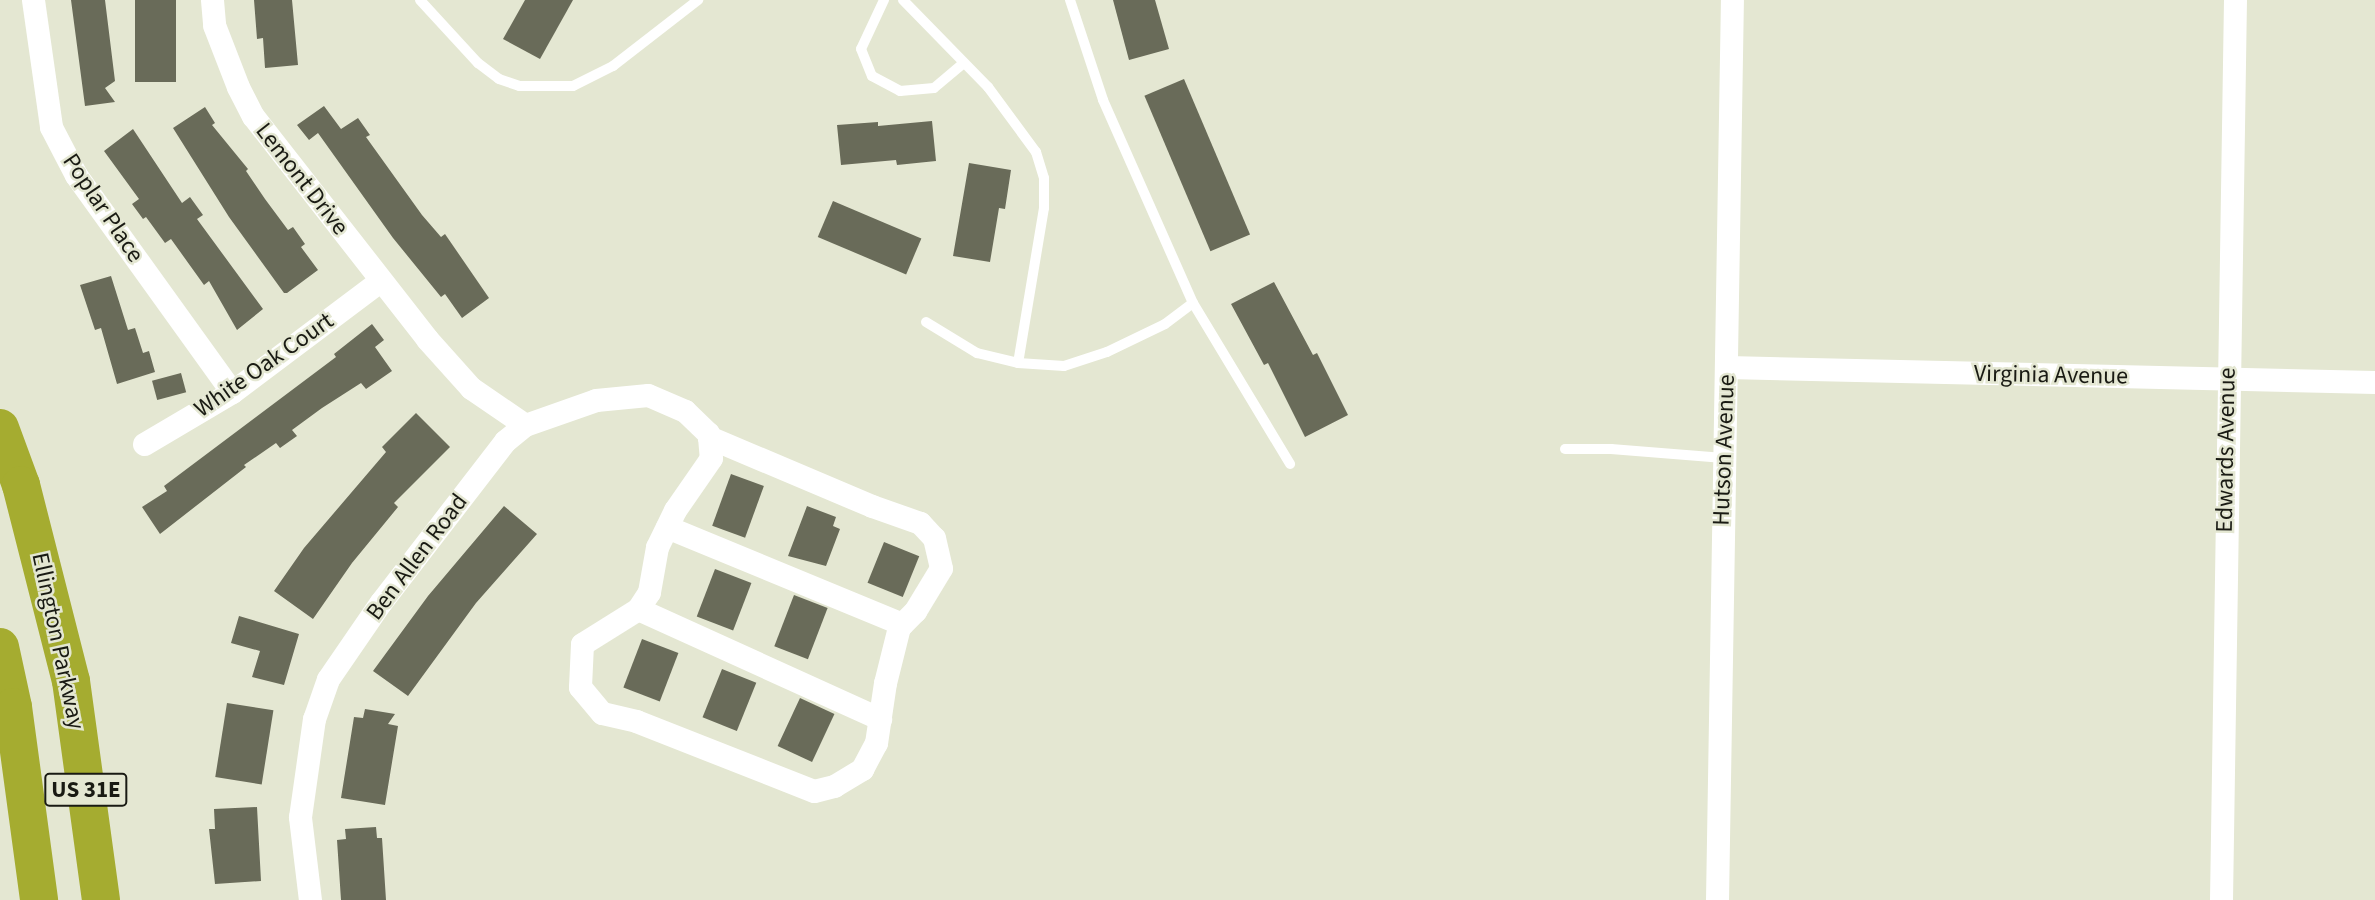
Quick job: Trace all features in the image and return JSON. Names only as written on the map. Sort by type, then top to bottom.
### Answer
[{"type":"highway","name":"Ellington Parkway","points":[[0,428],[22,485],[71,681],[101,900]]},
{"type":"highway","name":"US 31E","points":[[0,648],[13,707],[39,900]]},
{"type":"street","name":"Poplar Place","points":[[33,0],[51,127],[76,175],[232,392]]},
{"type":"street","name":"Lemont Drive","points":[[212,0],[214,25],[238,87],[253,116],[427,339],[471,387],[525,425]]},
{"type":"street","name":"Hutson Avenue","points":[[1717,900],[1732,0]]},
{"type":"street","name":"Edwards Avenue","points":[[2221,900],[2227,379],[2235,0]]},
{"type":"street","name":"White Oak Court","points":[[144,444],[232,392],[380,281]]},
{"type":"street","name":"Virginia Avenue","points":[[1727,368],[2375,382]]},
{"type":"street","name":"Ben Allen Road","points":[[310,900],[300,817],[314,719],[328,679],[382,602],[497,452],[525,425],[596,400],[648,396],[685,411],[709,437]]},
{"type":"street","points":[[709,437],[920,523],[934,538],[940,568],[915,611],[902,624],[885,683],[876,743],[863,769],[835,786],[814,791],[636,721],[602,713],[580,687],[582,644],[638,609],[649,592],[656,547],[711,458],[709,437]]},
{"type":"street","points":[[667,527],[902,624]]},
{"type":"street","points":[[638,609],[880,719]]},
{"type":"lane","points":[[420,0],[478,62],[499,79],[519,86],[573,86],[613,66],[698,0]]},
{"type":"lane","points":[[884,0],[861,49],[872,76],[900,92],[934,88],[964,63]]},
{"type":"lane","points":[[903,0],[988,87],[1036,152],[1044,178],[1044,208],[1018,363]]},
{"type":"lane","points":[[1070,0],[1103,100],[1193,303],[1290,464]]},
{"type":"lane","points":[[926,322],[977,353],[1018,363],[1063,366],[1081,362],[1165,324],[1193,303]]},
{"type":"lane","points":[[1565,449],[1611,449],[1724,458]]},
{"type":"building","points":[[71,0],[105,0],[115,81],[105,88],[115,102],[85,106]]},
{"type":"building","points":[[135,0],[176,0],[176,82],[135,82]]},
{"type":"building","points":[[254,0],[292,0],[298,65],[265,68],[263,38],[257,39]]},
{"type":"building","points":[[525,0],[573,0],[540,59],[503,39]]},
{"type":"building","points":[[1113,0],[1155,0],[1169,49],[1129,60]]},
{"type":"building","points":[[1184,79],[1250,235],[1210,251],[1144,96]]},
{"type":"building","points":[[324,106],[341,129],[358,118],[370,135],[366,137],[422,215],[441,237],[445,234],[489,298],[462,318],[445,294],[441,297],[393,238],[318,133],[309,140],[297,125]]},
{"type":"building","points":[[205,107],[215,123],[212,125],[248,169],[246,171],[288,230],[293,227],[305,244],[301,247],[318,270],[287,293],[284,293],[229,217],[173,128]]},
{"type":"building","points":[[932,121],[936,161],[897,165],[896,160],[841,165],[837,125],[878,122],[878,126]]},
{"type":"building","points":[[133,129],[182,203],[190,197],[203,215],[197,219],[263,309],[237,330],[209,281],[204,285],[171,239],[165,243],[146,217],[143,219],[132,204],[139,199],[104,151]]},
{"type":"building","points":[[969,163],[1011,170],[1005,209],[999,208],[990,262],[953,256]]},
{"type":"building","points":[[833,201],[921,239],[906,274],[818,237]]},
{"type":"building","points":[[111,276],[128,330],[135,328],[143,353],[149,351],[155,372],[117,384],[101,328],[95,330],[80,285]]},
{"type":"building","points":[[1274,282],[1313,355],[1317,353],[1348,415],[1305,437],[1268,363],[1264,365],[1231,304]]},
{"type":"building","points":[[372,324],[384,340],[375,347],[392,371],[366,389],[361,383],[322,408],[292,430],[297,436],[280,448],[276,443],[244,465],[246,467],[160,534],[142,507],[167,491],[164,486],[336,357],[334,354]]},
{"type":"building","points":[[181,373],[186,392],[157,400],[152,381]]},
{"type":"building","points":[[416,413],[450,447],[394,503],[398,507],[352,563],[313,619],[274,591],[304,548],[386,452],[382,447]]},
{"type":"building","points":[[731,474],[764,486],[745,538],[712,526]]},
{"type":"building","points":[[504,506],[537,534],[476,603],[408,696],[373,671],[428,596]]},
{"type":"building","points":[[807,506],[836,517],[833,526],[840,529],[826,566],[788,556]]},
{"type":"building","points":[[884,542],[919,556],[903,597],[868,583]]},
{"type":"building","points":[[715,569],[751,583],[733,631],[697,617]]},
{"type":"building","points":[[794,595],[828,608],[808,659],[774,646]]},
{"type":"building","points":[[239,616],[299,634],[284,685],[252,677],[260,651],[231,643]]},
{"type":"building","points":[[642,639],[678,653],[660,702],[623,688]]},
{"type":"building","points":[[722,669],[756,683],[737,731],[703,717]]},
{"type":"building","points":[[800,698],[834,714],[812,762],[778,746]]},
{"type":"building","points":[[227,703],[273,710],[262,784],[215,777]]},
{"type":"building","points":[[365,709],[395,714],[388,724],[398,726],[385,805],[341,798],[354,717],[363,718]]},
{"type":"building","points":[[257,807],[261,881],[215,884],[209,829],[215,829],[214,809]]},
{"type":"building","points":[[376,827],[377,838],[382,838],[386,900],[341,900],[337,840],[346,839],[345,829]]}]
